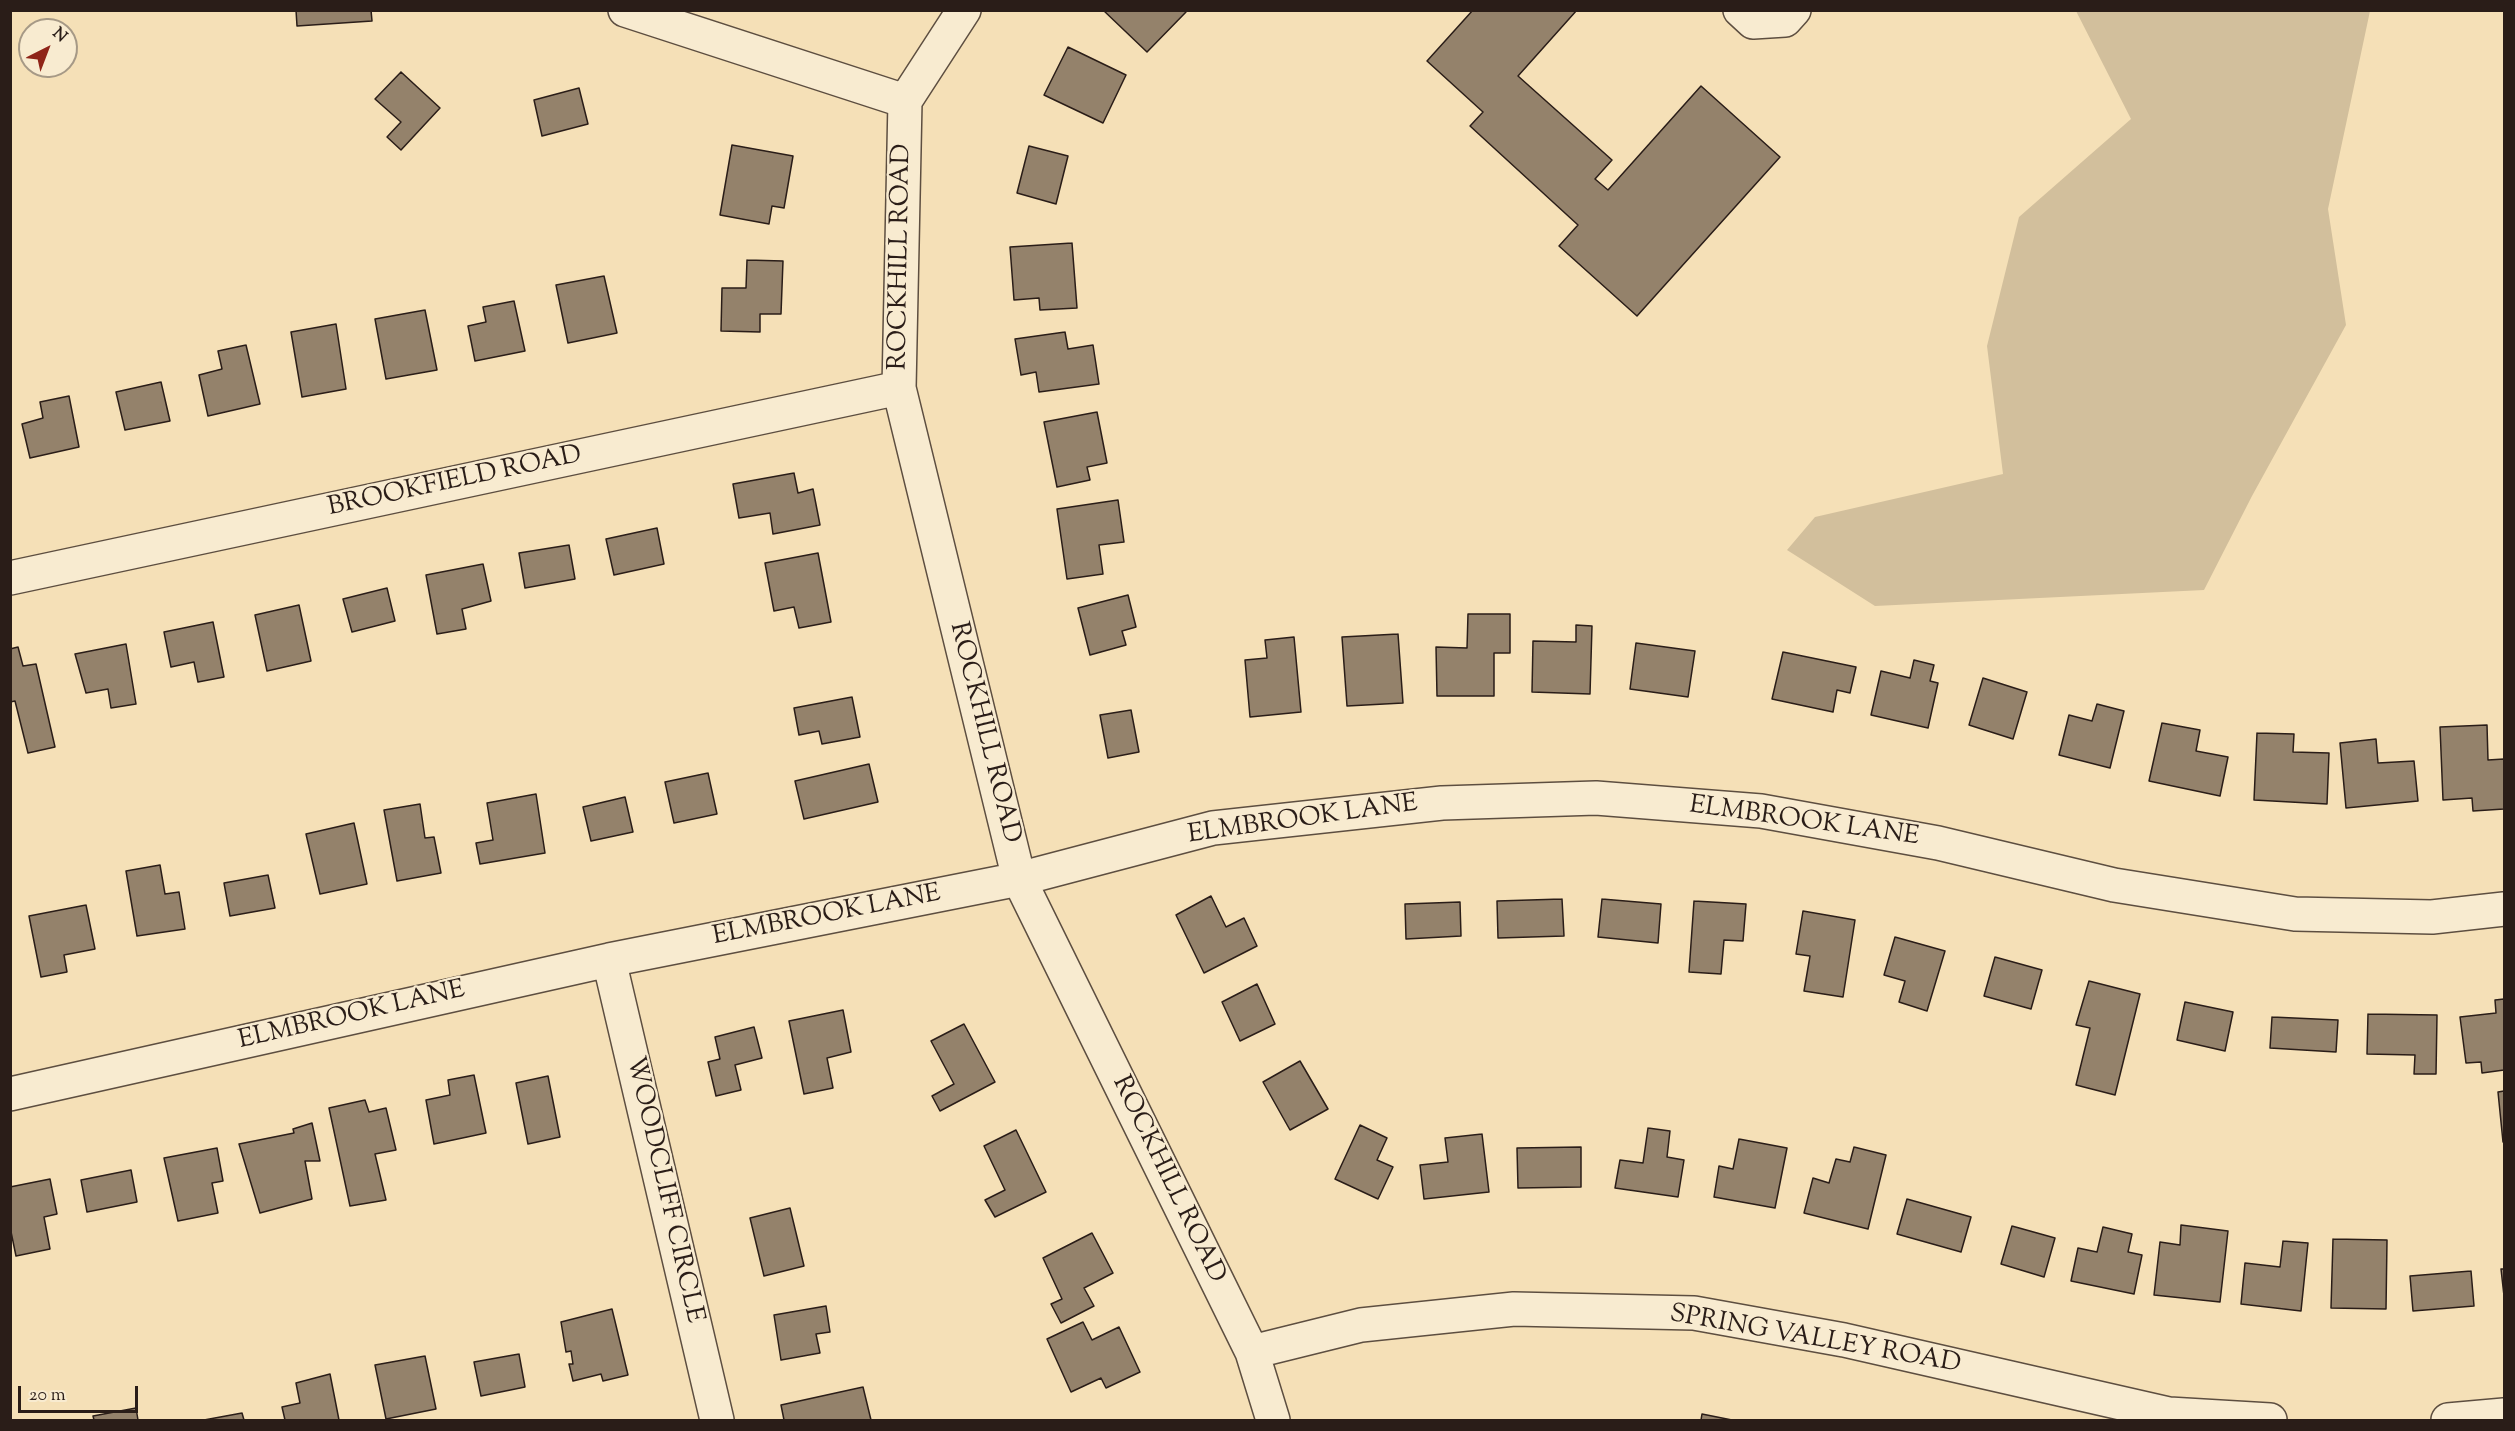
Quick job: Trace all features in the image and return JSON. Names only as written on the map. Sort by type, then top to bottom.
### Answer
[{"type":"street","points":[[625,10],[906,101],[964,10]]},
{"type":"street","points":[[1740,10],[1753,22],[1785,20],[1794,10]]},
{"type":"street","name":"ROCKHILL ROAD","points":[[906,101],[899,388],[1019,879],[1251,1352],[1274,1420]]},
{"type":"street","name":"BROOKFIELD ROAD","points":[[10,578],[899,388]]},
{"type":"street","name":"ELMBROOK LANE","points":[[10,1094],[609,960],[1019,879],[1213,828],[1442,803],[1596,798],[1761,811],[1938,843],[2114,885],[2295,914],[2432,917],[2505,909]]},
{"type":"street","name":"WOODCLIFF CIRCLE","points":[[609,960],[717,1420]]},
{"type":"street","name":"SPRING VALLEY ROAD","points":[[1251,1352],[1361,1325],[1514,1309],[1694,1313],[1844,1340],[2169,1414],[2271,1420]]},
{"type":"street","points":[[2448,1420],[2505,1415]]},
{"type":"shaded area","points":[[2076,11],[2370,11],[2328,209],[2346,325],[2252,496],[2204,590],[1875,606],[1787,550],[1815,517],[2003,474],[1987,346],[2019,217],[2131,119]]},
{"type":"building","points":[[296,10],[371,10],[372,21],[297,26]]},
{"type":"building","points":[[1103,10],[1185,10],[1186,12],[1147,52]]},
{"type":"building","points":[[1473,10],[1577,10],[1518,76],[1612,160],[1595,179],[1608,190],[1701,86],[1780,157],[1637,316],[1559,246],[1578,225],[1470,126],[1483,112],[1427,61]]},
{"type":"building","points":[[1068,47],[1126,75],[1103,123],[1044,95]]},
{"type":"building","points":[[401,72],[440,108],[401,150],[387,137],[401,122],[375,99]]},
{"type":"building","points":[[579,88],[588,124],[542,136],[534,100]]},
{"type":"building","points":[[732,145],[793,156],[784,208],[772,206],[769,224],[720,215]]},
{"type":"building","points":[[1029,146],[1068,156],[1056,204],[1017,193]]},
{"type":"building","points":[[1072,243],[1077,308],[1040,310],[1039,298],[1014,300],[1010,247]]},
{"type":"building","points":[[747,260],[783,261],[781,314],[760,314],[760,332],[721,331],[722,288],[746,288]]},
{"type":"building","points":[[604,276],[617,333],[568,343],[556,285]]},
{"type":"building","points":[[514,301],[525,351],[475,361],[468,326],[486,322],[483,307]]},
{"type":"building","points":[[425,310],[437,370],[386,379],[375,319]]},
{"type":"building","points":[[336,324],[346,389],[302,397],[291,332]]},
{"type":"building","points":[[1065,332],[1068,349],[1093,345],[1099,384],[1039,392],[1036,372],[1021,375],[1015,339]]},
{"type":"building","points":[[246,345],[260,404],[208,416],[199,375],[222,369],[218,351]]},
{"type":"building","points":[[161,382],[170,421],[125,430],[116,392]]},
{"type":"building","points":[[69,396],[79,447],[30,458],[22,424],[43,418],[40,402]]},
{"type":"building","points":[[1097,412],[1107,463],[1087,467],[1090,480],[1057,487],[1044,422]]},
{"type":"building","points":[[794,473],[798,493],[813,489],[820,525],[773,534],[770,513],[739,518],[733,484]]},
{"type":"building","points":[[1118,500],[1124,542],[1099,545],[1103,574],[1067,579],[1057,509]]},
{"type":"building","points":[[657,528],[664,564],[614,575],[606,539]]},
{"type":"building","points":[[569,545],[575,579],[525,588],[519,553]]},
{"type":"building","points":[[818,553],[831,622],[799,628],[794,607],[774,611],[765,563]]},
{"type":"building","points":[[483,564],[491,601],[462,609],[466,629],[437,634],[426,575]]},
{"type":"building","points":[[387,588],[395,621],[352,632],[343,599]]},
{"type":"building","points":[[1128,595],[1136,627],[1122,631],[1126,645],[1090,655],[1078,608]]},
{"type":"building","points":[[299,605],[311,661],[267,671],[255,615]]},
{"type":"building","points":[[1468,614],[1510,614],[1510,653],[1494,653],[1494,696],[1437,696],[1436,647],[1467,648]]},
{"type":"building","points":[[213,622],[224,677],[198,682],[194,662],[171,667],[164,632]]},
{"type":"building","points":[[1576,625],[1592,626],[1590,694],[1532,692],[1533,641],[1576,642]]},
{"type":"building","points":[[1398,634],[1403,703],[1347,706],[1342,637]]},
{"type":"building","points":[[1294,637],[1301,712],[1250,717],[1245,660],[1267,658],[1265,640]]},
{"type":"building","points":[[1636,643],[1695,651],[1688,697],[1630,689]]},
{"type":"building","points":[[126,644],[136,704],[111,708],[108,689],[86,693],[75,654]]},
{"type":"building","points":[[18,647],[23,666],[36,664],[55,747],[28,753],[15,701],[10,702],[10,649]]},
{"type":"building","points":[[1783,652],[1856,667],[1850,693],[1837,690],[1833,712],[1772,699]]},
{"type":"building","points":[[1914,660],[1934,665],[1930,681],[1938,683],[1928,728],[1871,715],[1881,671],[1910,678]]},
{"type":"building","points":[[1983,678],[2027,692],[2013,739],[1969,725]]},
{"type":"building","points":[[852,697],[860,737],[822,744],[819,731],[799,735],[794,708]]},
{"type":"building","points":[[2097,704],[2124,711],[2110,768],[2059,755],[2069,715],[2092,721]]},
{"type":"building","points":[[1131,710],[1139,752],[1108,758],[1100,715]]},
{"type":"building","points":[[2162,723],[2200,730],[2196,751],[2228,757],[2220,796],[2149,781]]},
{"type":"building","points":[[2487,725],[2488,760],[2504,759],[2504,809],[2473,811],[2472,798],[2443,800],[2440,727]]},
{"type":"building","points":[[2257,733],[2294,734],[2293,752],[2329,753],[2327,804],[2254,800]]},
{"type":"building","points":[[2376,739],[2378,763],[2414,761],[2418,801],[2346,808],[2340,743]]},
{"type":"building","points":[[869,764],[878,802],[804,819],[795,781]]},
{"type":"building","points":[[708,773],[717,814],[674,823],[665,782]]},
{"type":"building","points":[[536,794],[545,853],[480,864],[476,843],[493,840],[487,803]]},
{"type":"building","points":[[625,797],[633,832],[591,841],[583,807]]},
{"type":"building","points":[[420,804],[425,838],[434,837],[441,873],[397,881],[384,810]]},
{"type":"building","points":[[354,823],[367,884],[320,894],[306,834]]},
{"type":"building","points":[[160,865],[165,894],[179,892],[185,929],[137,936],[126,871]]},
{"type":"building","points":[[268,875],[275,908],[230,916],[224,883]]},
{"type":"building","points":[[1211,896],[1226,927],[1244,918],[1257,946],[1204,973],[1176,915]]},
{"type":"building","points":[[1562,899],[1564,936],[1498,938],[1497,901]]},
{"type":"building","points":[[1602,899],[1661,904],[1658,943],[1598,937]]},
{"type":"building","points":[[1694,901],[1746,904],[1743,941],[1724,940],[1721,974],[1689,972]]},
{"type":"building","points":[[1460,902],[1461,936],[1406,939],[1405,904]]},
{"type":"building","points":[[86,905],[95,949],[64,955],[67,972],[41,977],[29,916]]},
{"type":"building","points":[[1803,911],[1855,920],[1843,997],[1804,991],[1810,956],[1796,954]]},
{"type":"building","points":[[1895,937],[1945,951],[1927,1011],[1899,1002],[1905,981],[1884,975]]},
{"type":"building","points":[[1995,957],[2042,970],[2031,1009],[1984,996]]},
{"type":"building","points":[[2089,981],[2140,994],[2115,1095],[2076,1085],[2090,1028],[2076,1025]]},
{"type":"building","points":[[1257,984],[1275,1024],[1240,1041],[1222,1002]]},
{"type":"building","points":[[2504,999],[2504,1070],[2482,1073],[2481,1062],[2466,1063],[2460,1017],[2496,1013],[2495,1000]]},
{"type":"building","points":[[2185,1002],[2233,1012],[2225,1051],[2177,1040]]},
{"type":"building","points":[[843,1010],[851,1052],[827,1058],[833,1088],[804,1094],[789,1021]]},
{"type":"building","points":[[2368,1014],[2437,1015],[2436,1074],[2414,1074],[2415,1055],[2367,1054]]},
{"type":"building","points":[[2272,1017],[2338,1020],[2336,1052],[2270,1048]]},
{"type":"building","points":[[964,1024],[995,1082],[940,1111],[932,1096],[954,1084],[931,1041]]},
{"type":"building","points":[[754,1027],[762,1058],[735,1065],[741,1090],[716,1096],[708,1062],[720,1059],[715,1037]]},
{"type":"building","points":[[1300,1061],[1328,1109],[1290,1130],[1263,1082]]},
{"type":"building","points":[[474,1075],[486,1133],[434,1144],[426,1100],[450,1095],[448,1080]]},
{"type":"building","points":[[548,1076],[560,1137],[528,1144],[516,1083]]},
{"type":"building","points":[[2504,1091],[2504,1141],[2503,1142],[2498,1092]]},
{"type":"building","points":[[365,1100],[369,1112],[386,1108],[396,1150],[375,1154],[386,1200],[350,1206],[329,1108]]},
{"type":"building","points":[[312,1123],[320,1161],[305,1161],[312,1199],[260,1213],[239,1144],[294,1133],[293,1129]]},
{"type":"building","points":[[1360,1125],[1387,1138],[1377,1160],[1393,1167],[1378,1199],[1335,1179]]},
{"type":"building","points":[[1648,1128],[1670,1131],[1667,1157],[1684,1160],[1678,1197],[1615,1188],[1620,1160],[1643,1163]]},
{"type":"building","points":[[1016,1130],[1046,1192],[995,1217],[985,1200],[1005,1190],[984,1146]]},
{"type":"building","points":[[1482,1134],[1489,1192],[1424,1199],[1420,1165],[1448,1162],[1445,1138]]},
{"type":"building","points":[[1739,1139],[1787,1148],[1775,1208],[1714,1197],[1719,1166],[1733,1169]]},
{"type":"building","points":[[1581,1147],[1581,1187],[1518,1188],[1517,1148]]},
{"type":"building","points":[[1854,1147],[1886,1155],[1868,1229],[1804,1213],[1813,1178],[1829,1183],[1836,1159],[1850,1162]]},
{"type":"building","points":[[217,1148],[223,1181],[212,1183],[218,1213],[178,1221],[164,1158]]},
{"type":"building","points":[[131,1170],[137,1202],[87,1212],[81,1180]]},
{"type":"building","points":[[50,1179],[57,1214],[44,1217],[50,1249],[16,1256],[10,1227],[10,1187]]},
{"type":"building","points":[[1907,1199],[1971,1217],[1961,1252],[1897,1234]]},
{"type":"building","points":[[790,1208],[804,1266],[764,1276],[750,1218]]},
{"type":"building","points":[[2181,1225],[2228,1231],[2220,1302],[2154,1295],[2160,1242],[2180,1245]]},
{"type":"building","points":[[2012,1226],[2055,1238],[2044,1277],[2001,1264]]},
{"type":"building","points":[[2103,1227],[2132,1234],[2128,1252],[2142,1255],[2134,1294],[2071,1281],[2078,1248],[2097,1252]]},
{"type":"building","points":[[1092,1233],[1113,1273],[1084,1288],[1094,1306],[1061,1323],[1051,1304],[1062,1299],[1043,1258]]},
{"type":"building","points":[[2333,1239],[2387,1240],[2386,1309],[2331,1308]]},
{"type":"building","points":[[2283,1241],[2308,1243],[2301,1311],[2241,1304],[2245,1263],[2280,1267]]},
{"type":"building","points":[[2501,1269],[2504,1269],[2504,1296]]},
{"type":"building","points":[[2471,1271],[2474,1306],[2413,1311],[2410,1276]]},
{"type":"building","points":[[826,1306],[830,1332],[816,1334],[820,1353],[781,1360],[774,1315]]},
{"type":"building","points":[[612,1309],[628,1375],[603,1381],[601,1374],[573,1381],[569,1364],[573,1364],[571,1351],[566,1352],[561,1322]]},
{"type":"building","points":[[1083,1322],[1092,1340],[1119,1327],[1140,1372],[1106,1388],[1101,1378],[1071,1392],[1047,1339]]},
{"type":"building","points":[[519,1354],[525,1387],[481,1396],[474,1362]]},
{"type":"building","points":[[425,1356],[436,1409],[386,1419],[375,1365]]},
{"type":"building","points":[[330,1374],[339,1420],[285,1420],[282,1407],[300,1403],[296,1383]]},
{"type":"building","points":[[863,1387],[871,1420],[784,1420],[781,1405]]},
{"type":"building","points":[[136,1408],[138,1420],[94,1420],[93,1416]]},
{"type":"building","points":[[242,1413],[244,1420],[204,1420]]},
{"type":"building","points":[[1702,1414],[1732,1420],[1701,1420]]}]
